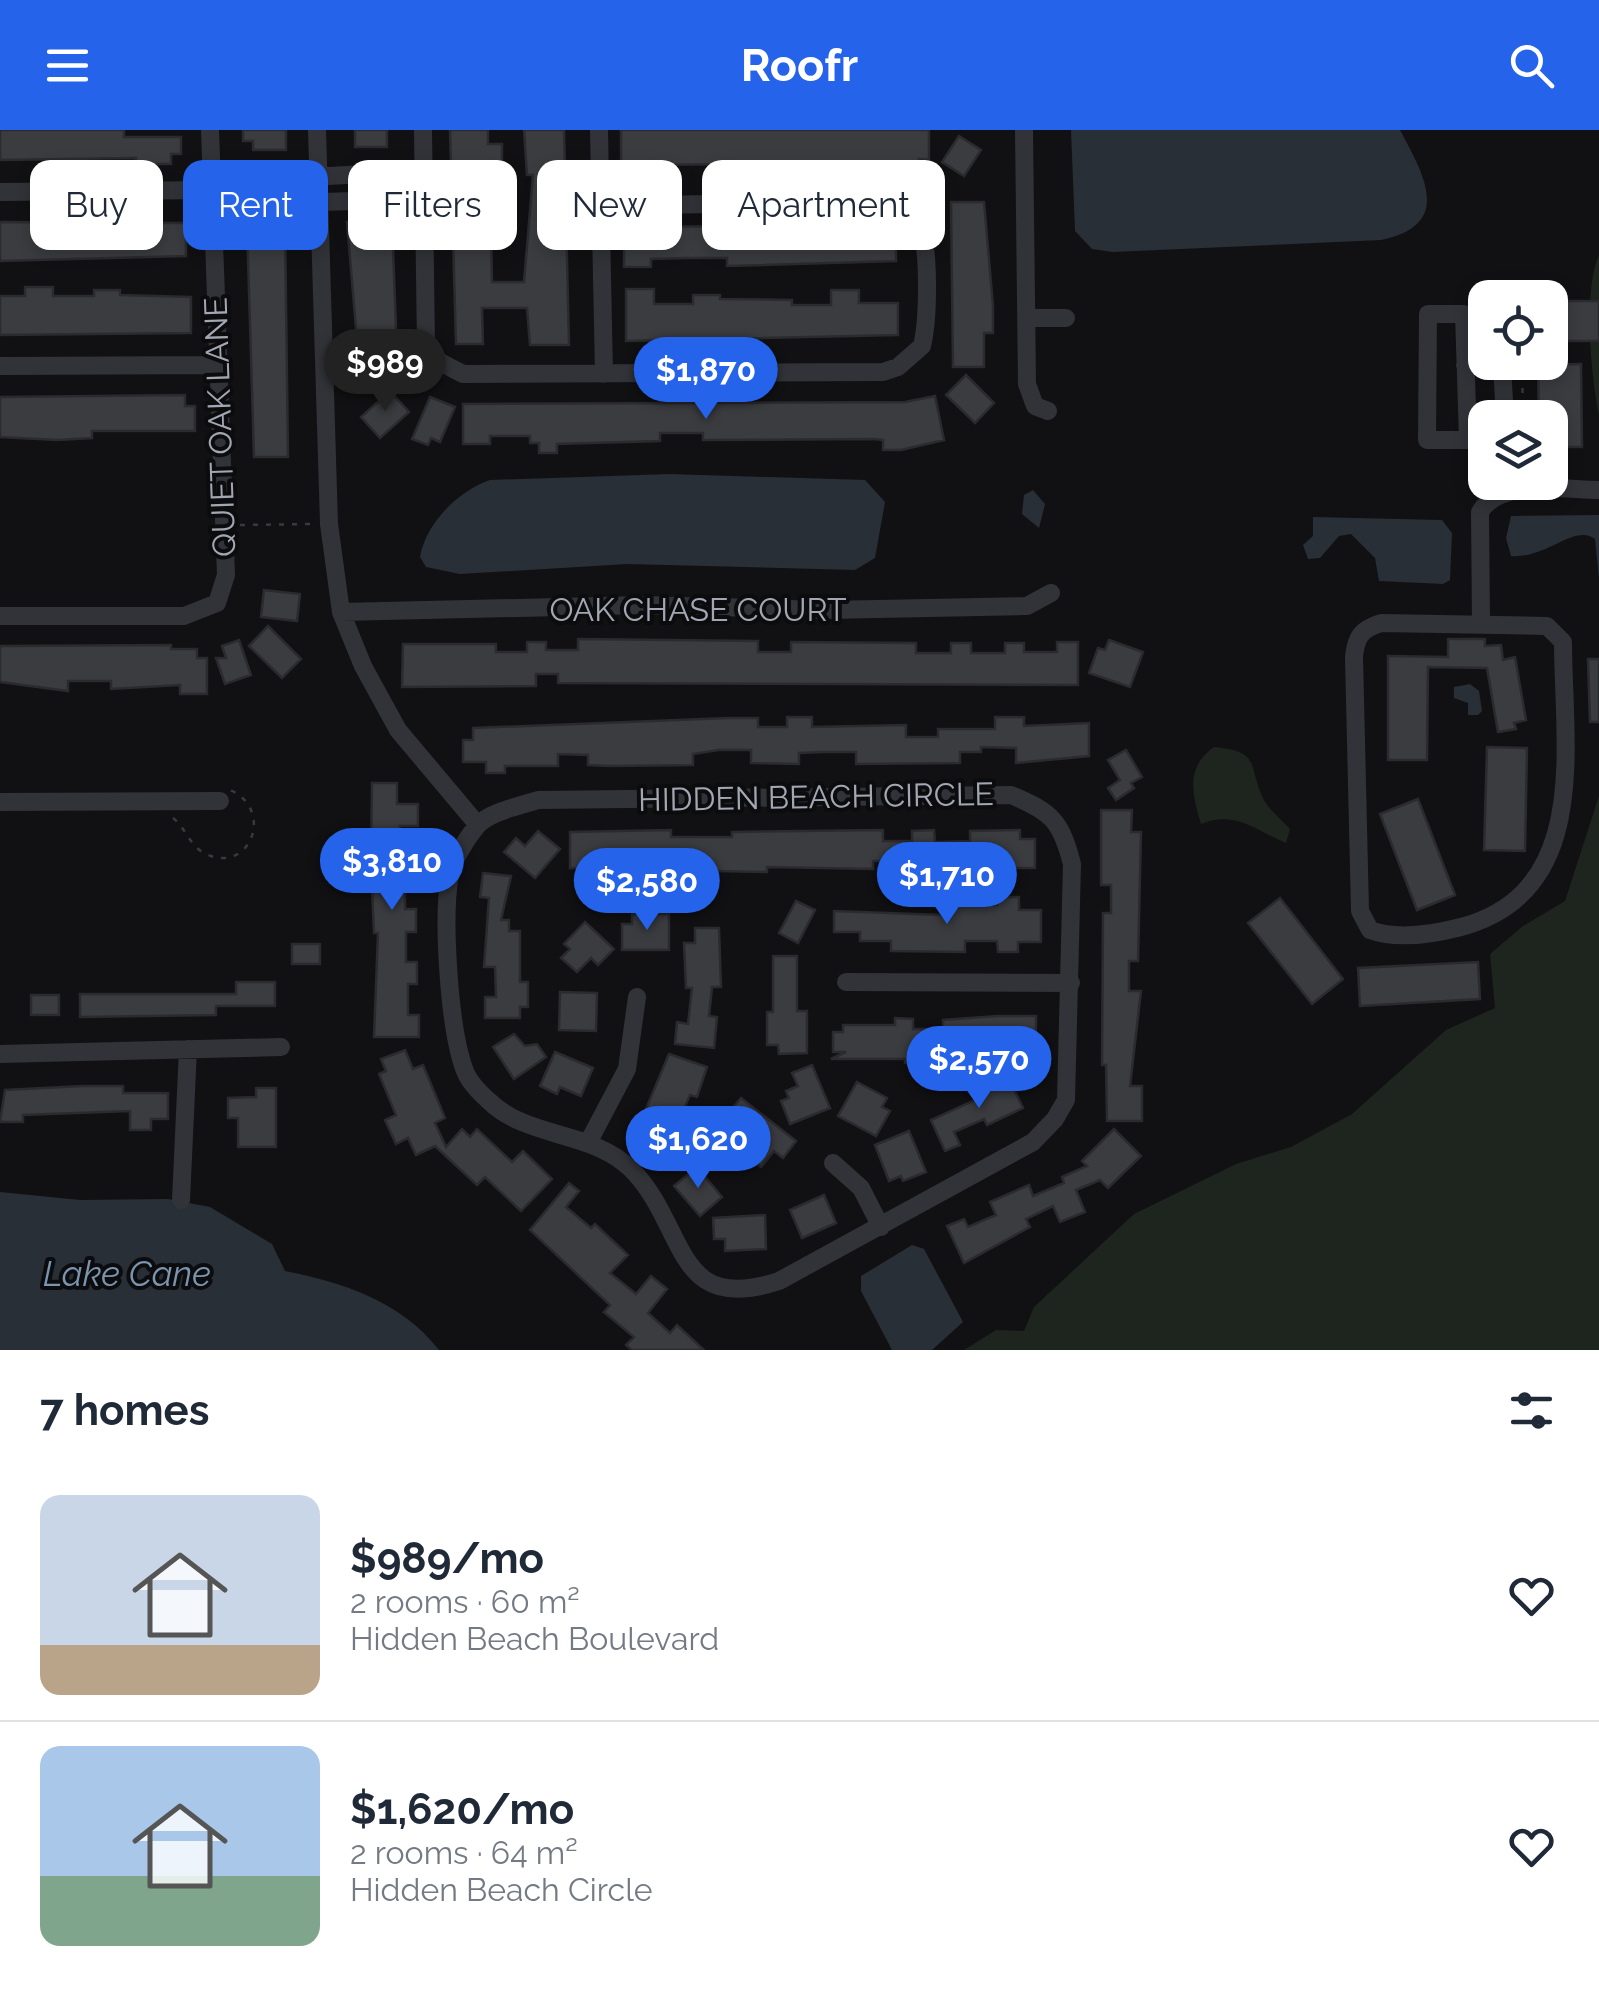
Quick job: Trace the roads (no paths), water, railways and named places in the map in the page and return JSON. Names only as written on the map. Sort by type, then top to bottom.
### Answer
[{"type":"street","name":"QUIET OAK LANE","points":[[210,130],[211,160]]},
{"type":"street","points":[[318,130],[319,160]]},
{"type":"street","points":[[422,160],[423,130]]},
{"type":"street","points":[[598,130],[600,160]]},
{"type":"street","points":[[1024,130],[1030,398],[1048,411]]},
{"type":"street","points":[[0,192],[183,190]]},
{"type":"street","points":[[423,250],[426,346],[440,362],[464,374],[883,372],[913,357],[926,330],[924,249],[920,225],[908,210],[884,201],[682,205]]},
{"type":"street","name":"QUIET OAK LANE","points":[[0,616],[184,616],[217,603],[226,575],[214,250]]},
{"type":"street","points":[[320,250],[329,524],[342,612],[363,666],[398,730],[477,824]]},
{"type":"street","points":[[603,250],[604,374]]},
{"type":"street","points":[[1428,314],[1464,314],[1465,365],[1468,440],[1427,440],[1428,314]]},
{"type":"street","points":[[1026,318],[1066,318]]},
{"type":"street","points":[[0,366],[219,365]]},
{"type":"street","points":[[1465,365],[1502,366],[1504,400]]},
{"type":"street","points":[[1568,489],[1599,490]]},
{"type":"street","points":[[1481,623],[1480,512],[1487,500]]},
{"type":"street","name":"OAK CHASE COURT","points":[[342,612],[643,605],[826,610],[1027,606],[1051,592]]},
{"type":"street","points":[[1381,623],[1481,623],[1547,626],[1563,642],[1563,790],[1558,839],[1545,870],[1482,921],[1436,933],[1381,934],[1370,930],[1360,911],[1356,642],[1364,628],[1381,623]]},
{"type":"street","points":[[0,802],[221,794]]},
{"type":"street","name":"HIDDEN BEACH CIRCLE","points":[[1011,795],[1044,809],[1064,832],[1072,864],[1071,983],[1066,1100],[1055,1119],[1032,1142],[778,1281],[744,1292],[712,1287],[686,1265],[658,1201],[629,1167],[589,1141],[515,1121],[467,1076],[456,1044],[450,872],[477,824],[538,800],[1011,795]]},
{"type":"street","points":[[846,982],[1071,983]]},
{"type":"street","points":[[589,1141],[627,1069],[638,997]]},
{"type":"street","points":[[0,1054],[280,1047]]},
{"type":"street","points":[[181,1200],[188,1049]]},
{"type":"street","points":[[832,1163],[860,1188],[881,1227]]},
{"type":"water","points":[[1071,130],[1400,130],[1424,181],[1425,210],[1418,223],[1404,233],[1381,240],[1113,252],[1092,249],[1075,231]]},
{"type":"water","points":[[669,474],[865,480],[885,502],[875,558],[855,570],[627,564],[460,574],[426,567],[420,557],[429,532],[445,510],[466,492],[490,480]]},
{"type":"water","points":[[1033,490],[1045,504],[1039,528],[1022,514],[1024,495]]},
{"type":"water","points":[[1599,515],[1599,578],[1595,539],[1587,535],[1511,556],[1506,538],[1511,516]]},
{"type":"water","points":[[1313,517],[1442,520],[1452,533],[1450,580],[1443,584],[1379,581],[1375,558],[1351,534],[1339,536],[1320,558],[1308,559],[1303,545],[1313,536]]},
{"type":"water","points":[[1470,684],[1479,691],[1482,711],[1478,715],[1468,715],[1468,703],[1454,698],[1454,687]]},
{"type":"water","name":"Lake Cane","points":[[0,1192],[80,1200],[168,1199],[210,1207],[272,1244],[285,1271],[370,1297],[407,1319],[439,1350],[0,1350]]},
{"type":"water","points":[[912,1245],[924,1249],[963,1322],[932,1350],[892,1350],[861,1291],[861,1276]]}]
